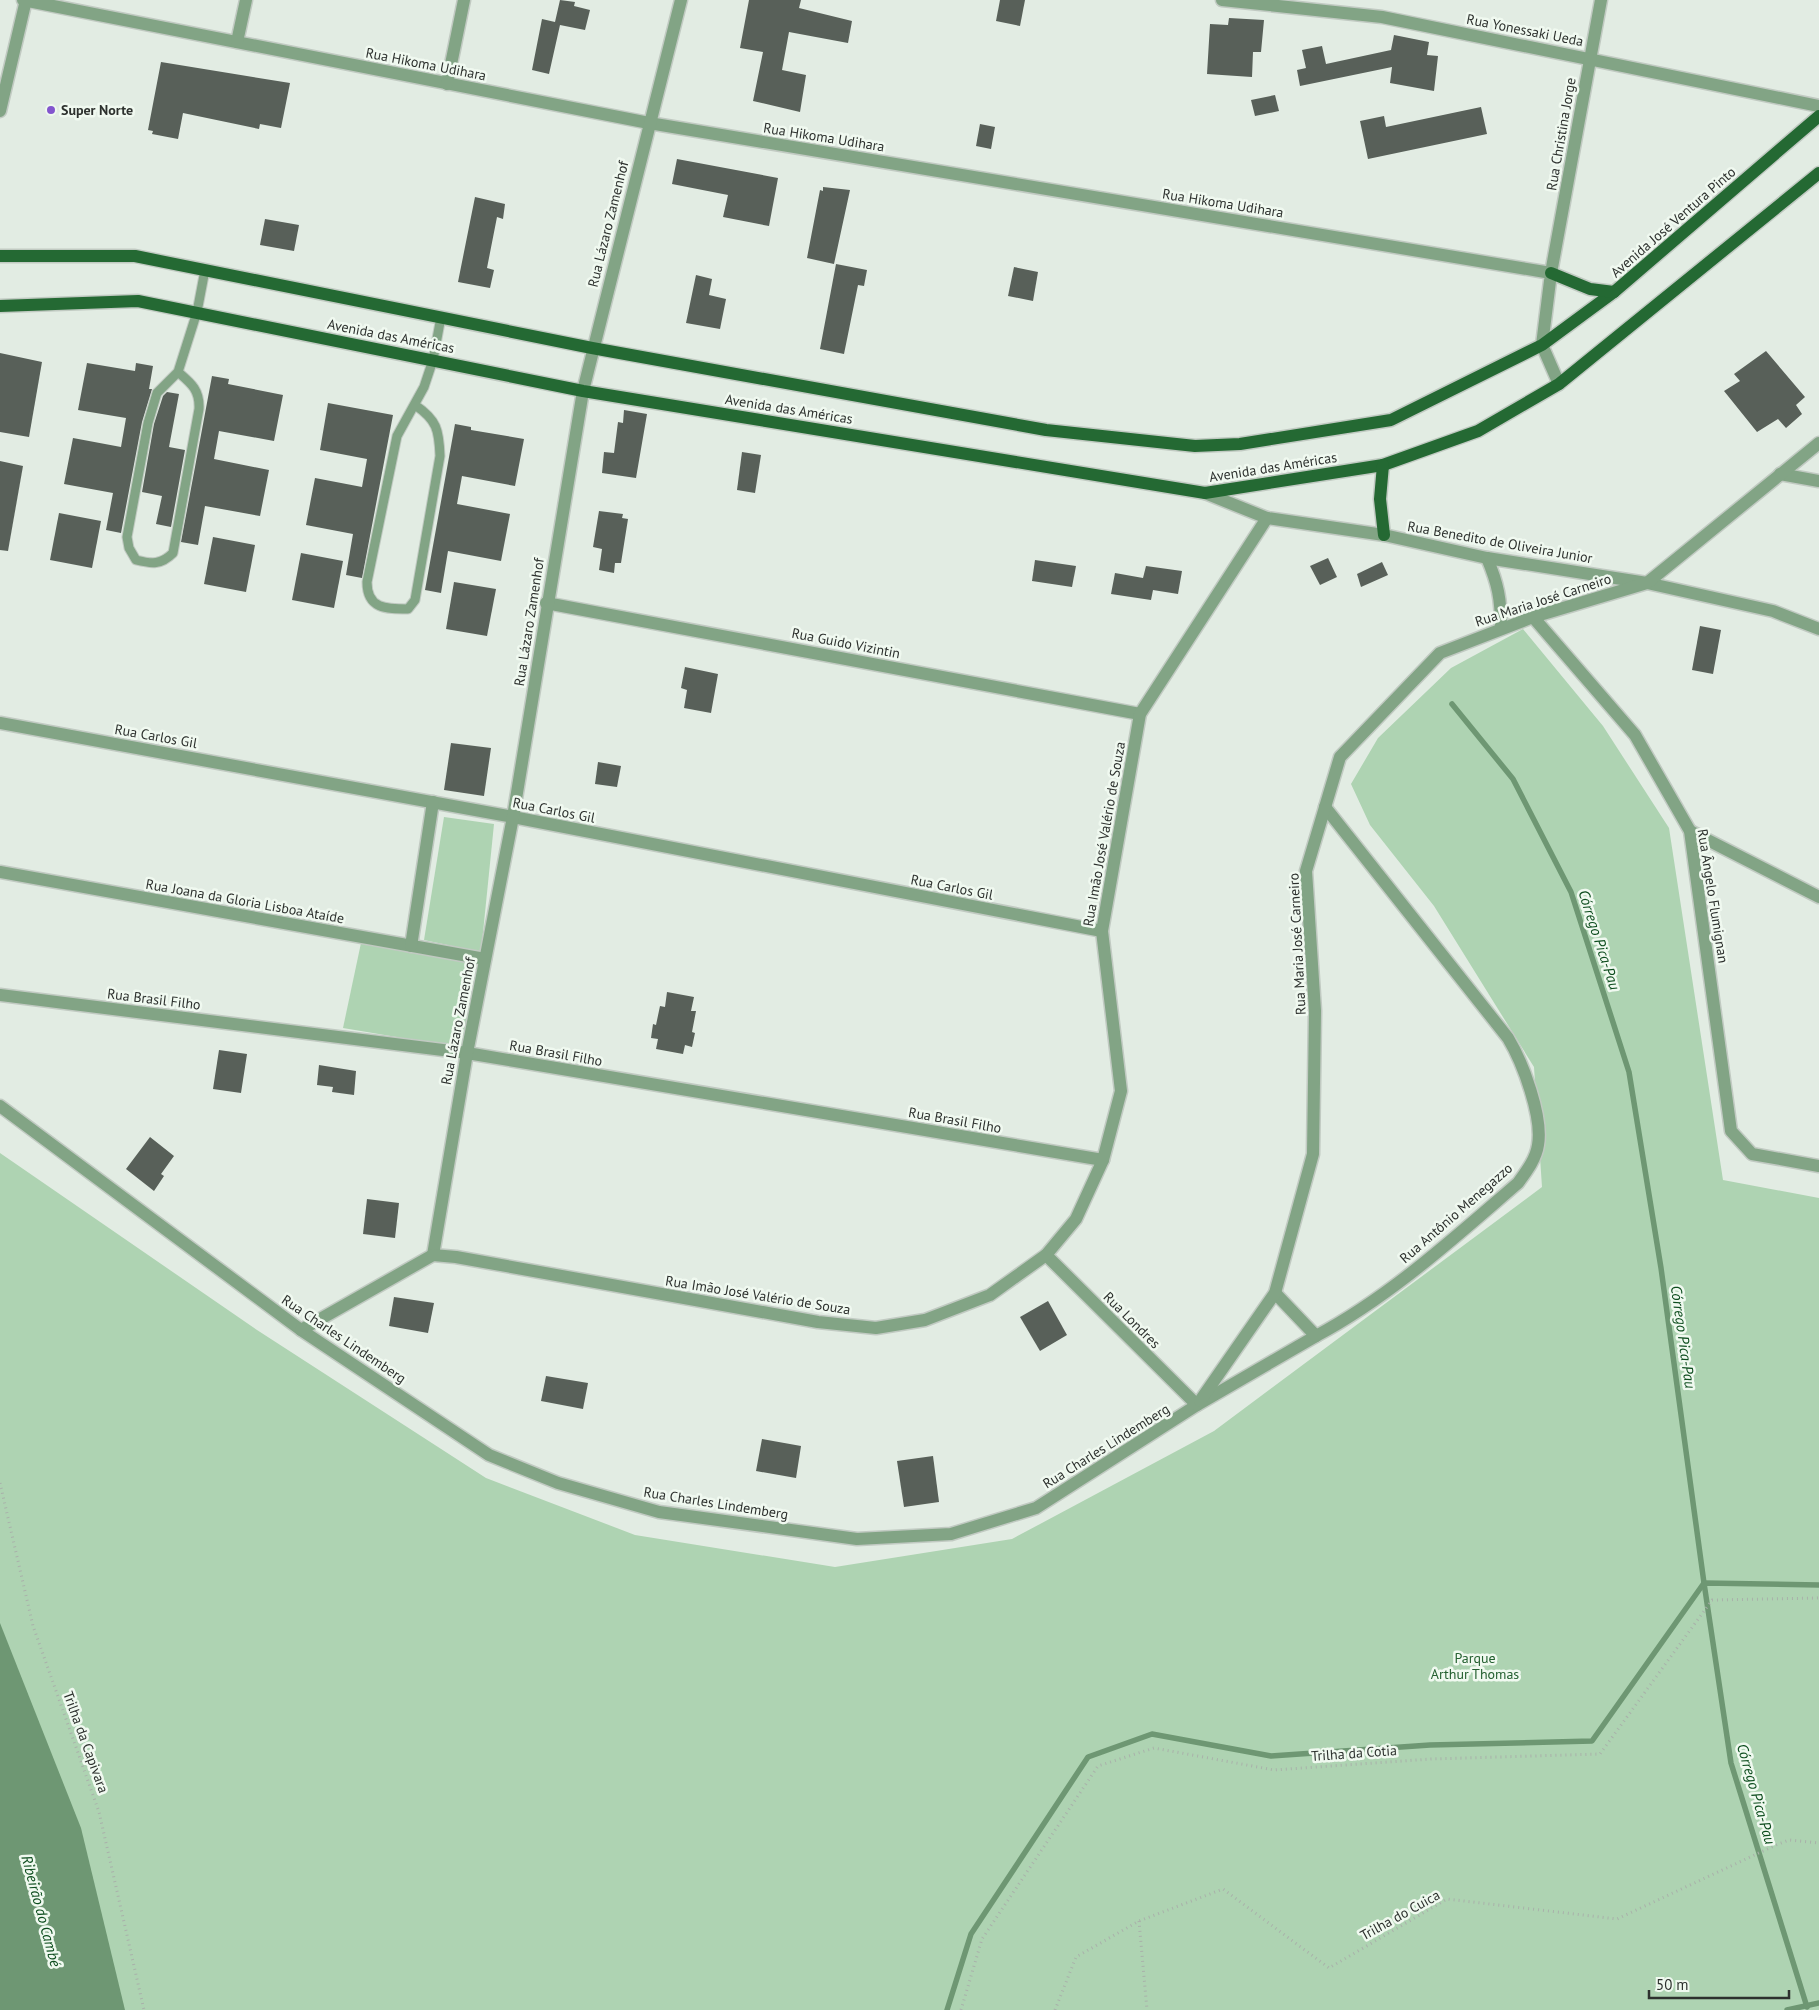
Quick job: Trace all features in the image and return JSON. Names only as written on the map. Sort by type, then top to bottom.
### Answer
[{"type":"main road","name":"Avenida José Ventura Pinto","points":[[1542,345],[1614,292],[1819,116]]},
{"type":"main road","points":[[1559,384],[1819,174]]},
{"type":"main road","name":"Avenida das Américas","points":[[0,256],[135,256],[592,348],[1046,430],[1195,446],[1240,444],[1391,420],[1542,345]]},
{"type":"main road","points":[[1551,273],[1590,289],[1614,292]]},
{"type":"main road","name":"Avenida das Américas","points":[[0,306],[138,300],[582,391],[1205,493],[1382,465],[1478,431],[1559,384]]},
{"type":"main road","points":[[1382,465],[1380,499],[1384,535]]},
{"type":"street","points":[[0,111],[25,0]]},
{"type":"street","name":"Rua Hikoma Udihara","points":[[25,0],[649,123],[1551,273]]},
{"type":"street","points":[[237,42],[246,0]]},
{"type":"street","points":[[447,84],[464,0]]},
{"type":"street","name":"Rua Lázaro Zamenhof","points":[[433,1255],[467,1053],[513,817],[546,602],[582,391],[681,0]]},
{"type":"street","name":"Rua Yonessaki Ueda","points":[[1222,0],[1382,17],[1819,106]]},
{"type":"street","name":"Rua Christina Jorge","points":[[1551,273],[1601,0]]},
{"type":"street","points":[[1551,273],[1542,345],[1559,384]]},
{"type":"street","name":"Rua Maria José Carneiro","points":[[1275,1293],[1313,1154],[1315,1010],[1306,871],[1340,757],[1440,653],[1533,617],[1647,583],[1819,443]]},
{"type":"street","points":[[1780,474],[1819,481]]},
{"type":"street","name":"Rua Benedito de Oliveira Junior","points":[[1205,493],[1267,518],[1384,535],[1487,558],[1647,583],[1773,611],[1819,629]]},
{"type":"street","name":"Rua Imão José Valério de Souza","points":[[433,1255],[456,1257],[818,1322],[876,1328],[925,1320],[990,1295],[1046,1255],[1076,1219],[1103,1160],[1121,1091],[1102,931],[1140,714],[1267,518]]},
{"type":"street","points":[[1487,558],[1497,580],[1500,596],[1501,628]]},
{"type":"street","name":"Rua Guido Vizintin","points":[[546,602],[1140,714]]},
{"type":"street","name":"Rua Ângelo Flumignan","points":[[1533,617],[1635,735],[1690,831],[1731,1131],[1752,1154],[1819,1166]]},
{"type":"street","name":"Rua Carlos Gil","points":[[0,723],[513,817],[1102,931]]},
{"type":"street","points":[[411,946],[433,802]]},
{"type":"street","name":"Rua Antônio Menegazzo","points":[[1197,1406],[1316,1336],[1356,1315],[1429,1260],[1518,1183],[1529,1168],[1538,1145],[1534,1106],[1521,1060],[1508,1038],[1325,807]]},
{"type":"street","points":[[1690,831],[1819,897]]},
{"type":"street","name":"Rua Joana da Gloria Lisboa Ataíde","points":[[0,872],[485,959]]},
{"type":"street","name":"Rua Brasil Filho","points":[[0,995],[467,1053],[1103,1160]]},
{"type":"street","name":"Rua Charles Lindemberg","points":[[0,1106],[301,1330],[489,1456],[558,1483],[659,1512],[857,1539],[951,1534],[1036,1508],[1197,1406],[1275,1293]]},
{"type":"street","points":[[301,1330],[433,1255]]},
{"type":"street","name":"Rua Londres","points":[[1046,1255],[1197,1406]]},
{"type":"street","points":[[1275,1293],[1316,1336]]},
{"type":"lane","points":[[178,372],[195,388],[200,399],[199,409],[173,553],[166,560],[154,565],[136,560],[129,548],[127,537],[148,423],[157,393],[178,372],[197,312],[205,270]]},
{"type":"lane","points":[[415,405],[430,416],[439,434],[440,456],[415,600],[408,609],[386,609],[372,601],[367,594],[367,582],[397,436],[424,388],[433,360],[441,317]]},
{"type":"path","name":"Trilha da Capivara","points":[[0,1483],[33,1626],[99,1812],[144,2010]]},
{"type":"path","name":"Trilha da Cotia","points":[[961,2010],[982,1939],[1098,1766],[1154,1748],[1274,1770],[1431,1758],[1600,1754],[1712,1600],[1819,1598]]},
{"type":"path","name":"Trilha do Cuica","points":[[1056,2010],[1076,1957],[1139,1921],[1223,1889],[1329,1968],[1448,1899],[1616,1920],[1789,1840],[1819,1843]]},
{"type":"path","points":[[1139,1921],[1147,2010]]},
{"type":"green space","name":"Parque Arthur Thomas","points":[[1523,629],[1603,726],[1669,828],[1723,1180],[1819,1198],[1819,2010],[0,2010],[0,1153],[257,1330],[486,1478],[635,1535],[835,1567],[1012,1539],[1214,1431],[1542,1187],[1534,1067],[1434,906],[1370,825],[1351,784],[1378,738],[1451,668]]},
{"type":"green space","points":[[444,817],[494,824],[481,952],[424,940]]},
{"type":"green space","points":[[361,943],[475,963],[462,1048],[343,1028]]},
{"type":"water","name":"Ribeirão do Cambé","points":[[0,1623],[81,1828],[125,2010],[0,2010]]},
{"type":"building","points":[[560,0],[575,2],[574,6],[590,10],[585,30],[560,25],[549,74],[532,70],[542,19],[555,22]]},
{"type":"building","points":[[749,0],[801,0],[799,8],[852,21],[848,43],[789,32],[782,70],[806,75],[800,112],[753,101],[763,52],[740,48]]},
{"type":"building","points":[[1000,0],[1025,0],[1020,26],[996,21]]},
{"type":"building","points":[[1229,18],[1264,20],[1261,52],[1253,52],[1252,77],[1207,74],[1210,24],[1228,25]]},
{"type":"building","points":[[1394,35],[1429,42],[1427,55],[1438,56],[1434,91],[1390,83],[1392,67],[1300,86],[1297,70],[1306,68],[1302,50],[1322,46],[1326,64],[1391,50]]},
{"type":"building","points":[[161,62],[290,83],[281,128],[260,124],[259,129],[183,113],[178,139],[152,134],[153,131],[148,130]]},
{"type":"building","points":[[1275,95],[1279,111],[1255,116],[1251,100]]},
{"type":"building","points":[[1481,107],[1487,134],[1368,159],[1360,121],[1384,116],[1386,127]]},
{"type":"building","points":[[980,124],[995,127],[991,149],[976,146]]},
{"type":"building","points":[[677,159],[778,178],[769,226],[723,217],[728,195],[672,184]]},
{"type":"building","points":[[823,187],[850,190],[834,264],[807,258],[820,190],[823,191]]},
{"type":"building","points":[[475,197],[505,204],[503,219],[497,217],[487,268],[494,270],[490,288],[458,282]]},
{"type":"building","points":[[265,219],[299,225],[294,251],[260,245]]},
{"type":"building","points":[[836,264],[867,270],[864,286],[858,285],[844,354],[820,349]]},
{"type":"building","points":[[1014,267],[1038,272],[1033,301],[1008,296]]},
{"type":"building","points":[[696,275],[712,279],[709,295],[726,299],[720,329],[686,323]]},
{"type":"building","points":[[1766,351],[1805,397],[1796,405],[1802,414],[1786,428],[1778,419],[1757,432],[1724,391],[1740,381],[1734,374]]},
{"type":"building","points":[[0,353],[42,362],[29,437],[0,432]]},
{"type":"building","points":[[87,363],[135,371],[136,363],[153,366],[149,389],[152,389],[142,422],[121,533],[106,530],[113,493],[64,484],[73,438],[121,447],[126,418],[78,410]]},
{"type":"building","points":[[212,376],[229,379],[228,384],[283,395],[274,441],[219,431],[214,459],[269,470],[260,516],[205,506],[198,545],[181,542]]},
{"type":"building","points":[[167,392],[179,394],[169,447],[185,450],[171,527],[156,524],[162,496],[142,492],[154,424],[163,396]]},
{"type":"building","points":[[328,403],[393,415],[362,578],[346,575],[353,534],[306,525],[315,478],[362,487],[367,459],[320,450]]},
{"type":"building","points":[[624,410],[647,414],[636,478],[602,473],[604,452],[614,453],[618,422],[623,423]]},
{"type":"building","points":[[455,424],[471,427],[471,430],[524,439],[515,486],[462,476],[457,504],[510,514],[501,561],[448,551],[441,593],[425,590]]},
{"type":"building","points":[[742,452],[761,455],[755,493],[737,490]]},
{"type":"building","points":[[0,461],[23,466],[8,551],[0,550]]},
{"type":"building","points":[[599,511],[623,514],[622,518],[628,519],[621,563],[615,563],[614,573],[599,570],[602,549],[593,547]]},
{"type":"building","points":[[59,513],[101,521],[92,568],[50,560]]},
{"type":"building","points":[[213,537],[255,545],[246,592],[204,584]]},
{"type":"building","points":[[301,553],[343,561],[334,608],[292,600]]},
{"type":"building","points":[[1328,558],[1337,577],[1320,585],[1310,566]]},
{"type":"building","points":[[1035,560],[1076,566],[1072,587],[1032,581]]},
{"type":"building","points":[[1382,562],[1388,575],[1361,587],[1357,574]]},
{"type":"building","points":[[1146,566],[1182,571],[1178,594],[1153,590],[1151,600],[1111,594],[1115,573],[1143,578]]},
{"type":"building","points":[[454,582],[496,589],[487,636],[446,629]]},
{"type":"building","points":[[1700,626],[1721,630],[1713,674],[1692,670]]},
{"type":"building","points":[[685,667],[718,674],[711,713],[684,708],[687,690],[681,688]]},
{"type":"building","points":[[451,743],[491,748],[484,796],[444,790]]},
{"type":"building","points":[[598,762],[621,766],[617,787],[595,784]]},
{"type":"building","points":[[667,992],[694,997],[691,1011],[696,1011],[692,1032],[695,1033],[692,1047],[685,1045],[683,1054],[656,1049],[658,1039],[651,1038],[653,1024],[656,1025],[660,1006],[665,1007]]},
{"type":"building","points":[[219,1050],[247,1054],[241,1093],[213,1089]]},
{"type":"building","points":[[319,1065],[356,1071],[354,1095],[332,1092],[333,1087],[317,1085]]},
{"type":"building","points":[[150,1137],[174,1156],[161,1174],[164,1176],[154,1191],[126,1169]]},
{"type":"building","points":[[367,1199],[399,1203],[395,1238],[363,1234]]},
{"type":"building","points":[[394,1297],[434,1303],[428,1333],[389,1326]]},
{"type":"building","points":[[1048,1301],[1067,1335],[1040,1351],[1020,1317]]},
{"type":"building","points":[[546,1376],[588,1383],[583,1409],[541,1401]]},
{"type":"building","points":[[762,1439],[801,1446],[796,1478],[756,1471]]},
{"type":"building","points":[[933,1456],[939,1502],[904,1507],[897,1461]]},
{"type":"waterway","name":"Córrego Pica-Pau","points":[[1452,704],[1513,779],[1571,892],[1629,1072],[1661,1268],[1704,1583],[1731,1763],[1807,2007]]},
{"type":"waterway","points":[[947,2010],[971,1934],[1088,1757],[1152,1734],[1271,1756],[1430,1745],[1592,1741],[1704,1583],[1819,1585]]},
{"type":"waterway","name":"Córrego Pica-Pau","points":[[1787,2010],[1819,2003]]},
{"type":"place","name":"Super Norte","points":[[51,110]]}]
